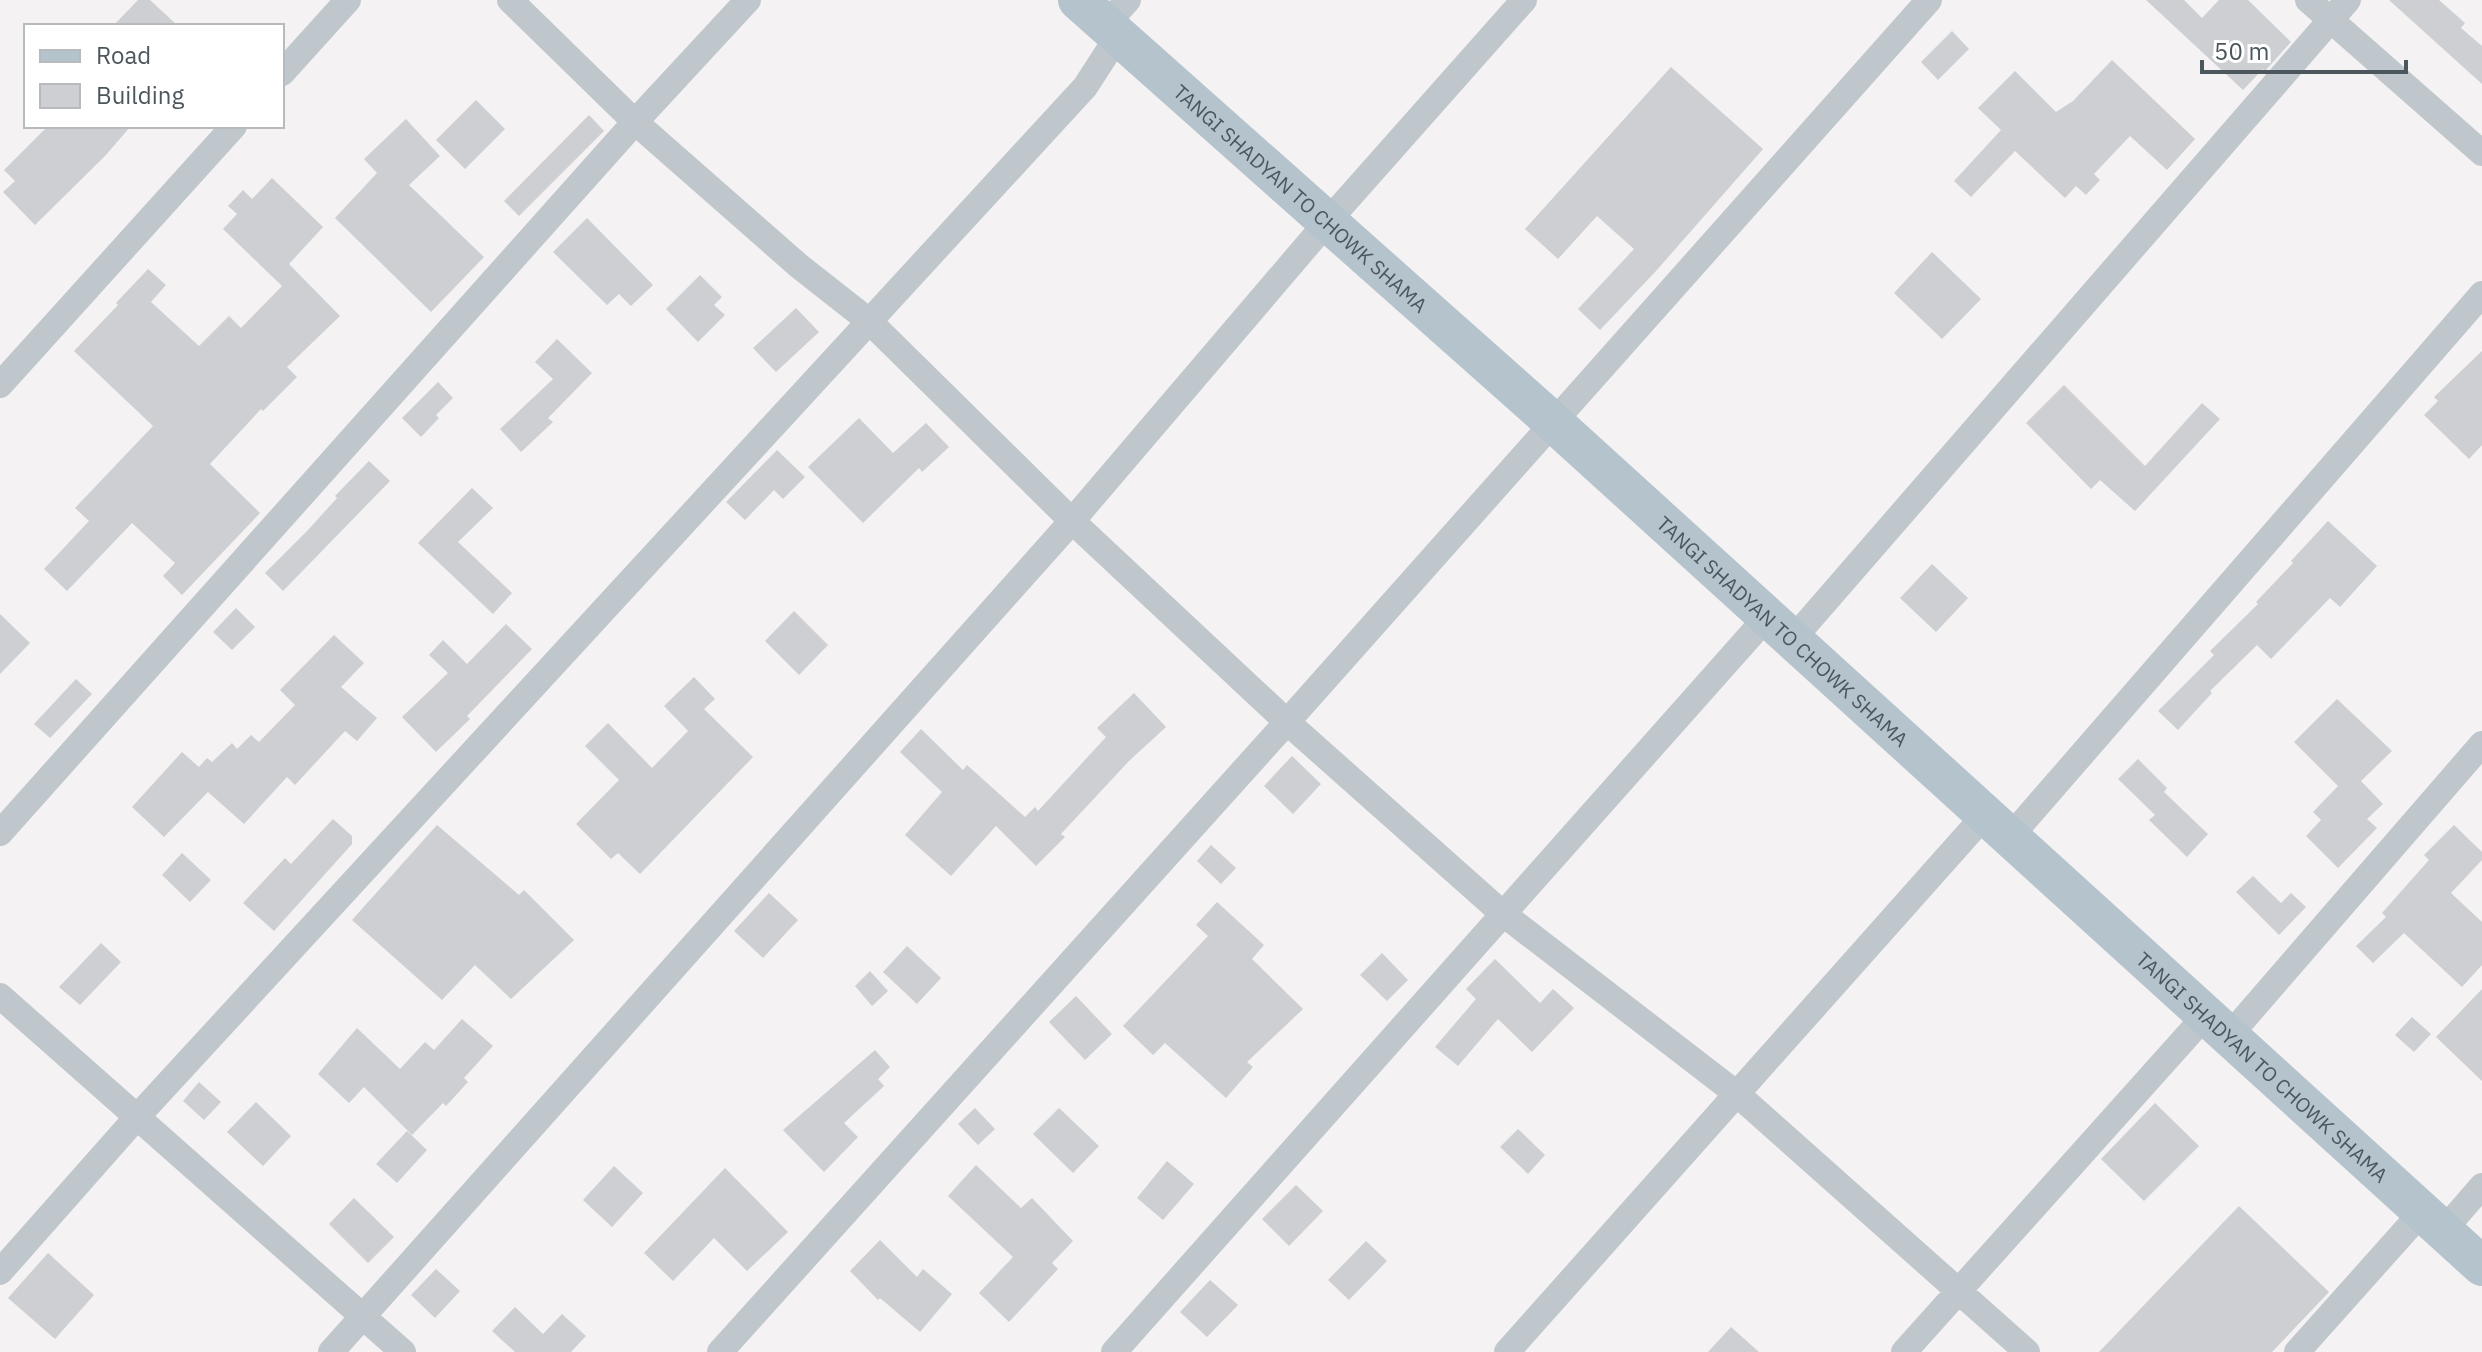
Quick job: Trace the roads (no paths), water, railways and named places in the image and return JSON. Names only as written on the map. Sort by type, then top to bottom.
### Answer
[{"type":"main road","name":"TANGI SHADYAN TO CHOWK SHAMA","points":[[1107,15],[1328,221],[2482,1266]]},
{"type":"street","points":[[284,71],[348,0]]},
{"type":"street","points":[[510,0],[635,122],[799,266],[869,321],[1072,521],[1287,722],[1502,913],[1737,1094],[2027,1352]]},
{"type":"street","points":[[0,833],[635,122],[748,0]]},
{"type":"street","points":[[331,1352],[1072,521],[1328,221],[1524,0]]},
{"type":"street","points":[[720,1352],[1287,722],[1929,0]]},
{"type":"street","points":[[2308,0],[2482,153]]},
{"type":"street","points":[[1114,1352],[1502,913],[1780,628],[2348,0]]},
{"type":"street","points":[[0,1272],[137,1117],[1085,87],[1107,15]]},
{"type":"street","points":[[0,385],[232,128]]},
{"type":"street","points":[[1507,1352],[1737,1094],[1998,826],[2482,294]]},
{"type":"street","points":[[1904,1352],[1958,1291],[2217,1026],[2482,744]]},
{"type":"street","points":[[0,996],[403,1352]]},
{"type":"street","points":[[2297,1352],[2433,1221],[2482,1186]]}]
